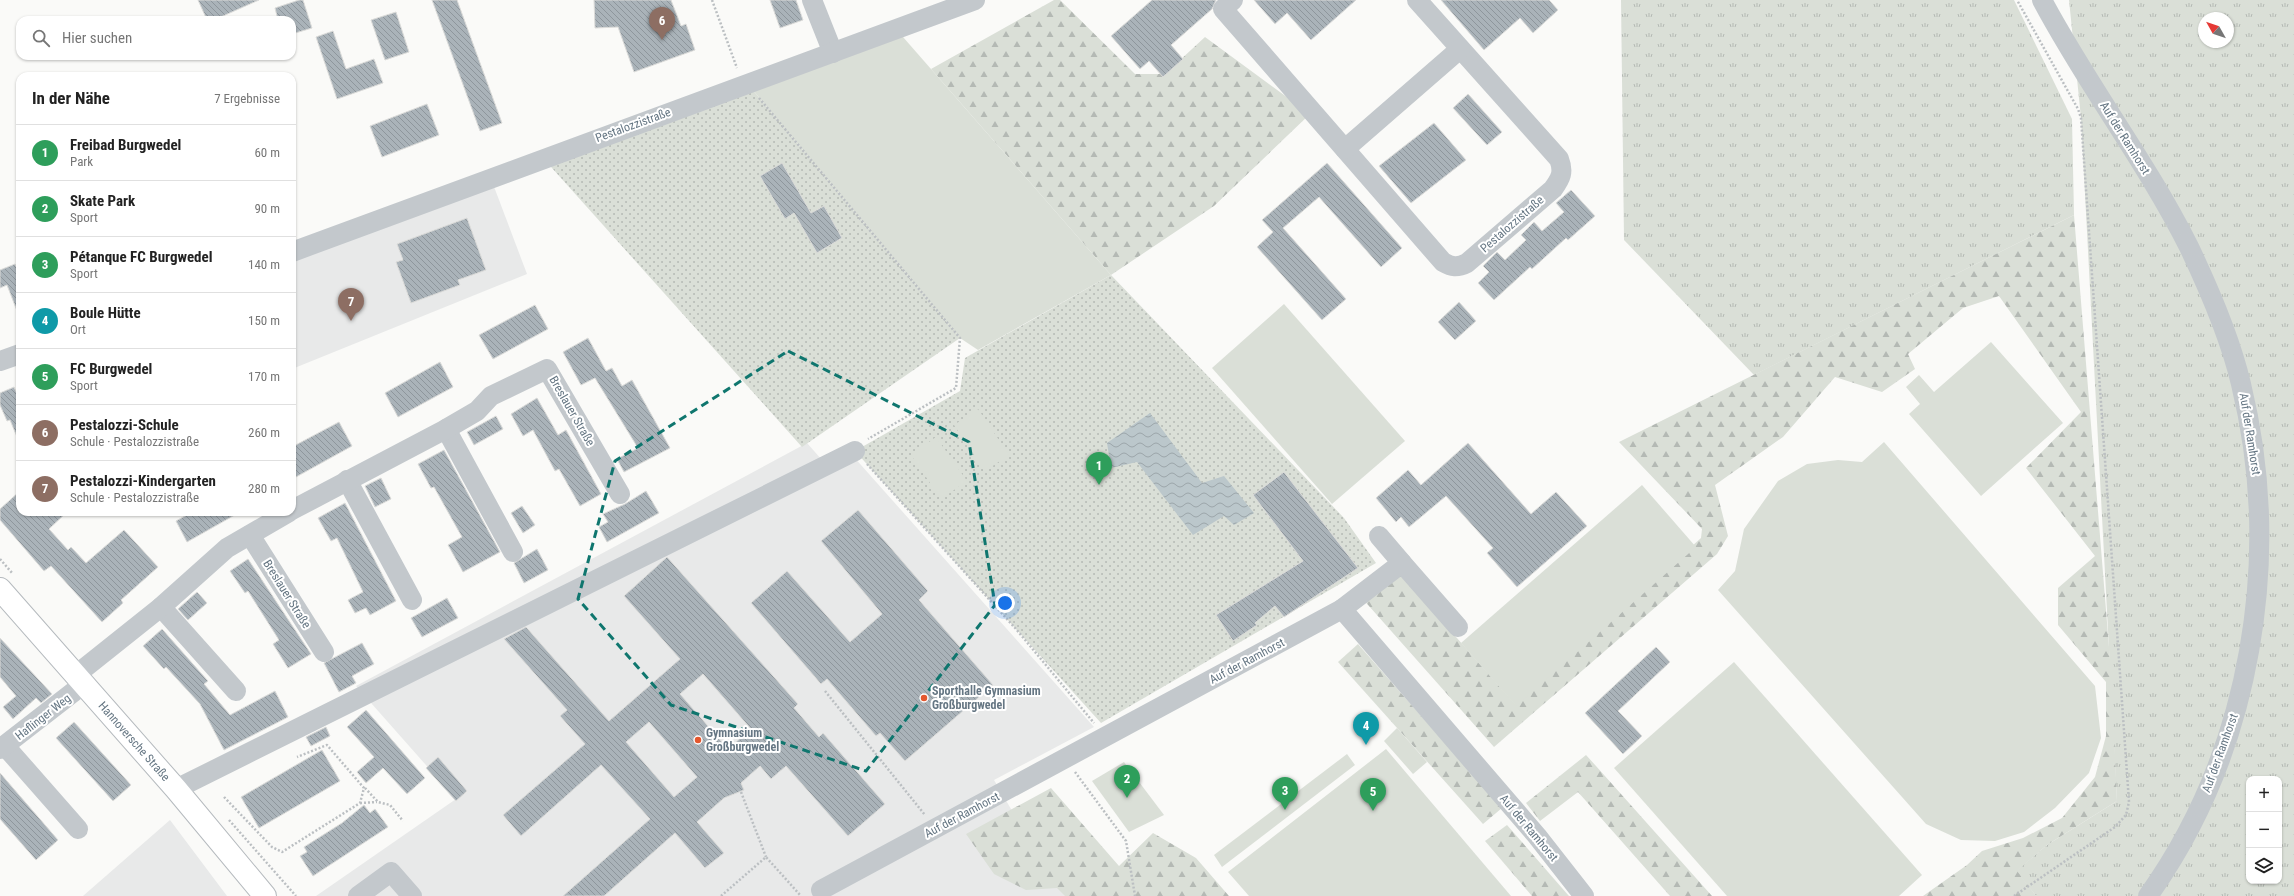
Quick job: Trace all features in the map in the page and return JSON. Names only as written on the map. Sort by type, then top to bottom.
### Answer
[{"type":"main road","name":"Hannoversche Straße","points":[[0,588],[176,789],[265,896]]},
{"type":"street","points":[[812,0],[833,53]]},
{"type":"street","name":"Pestalozzistraße","points":[[296,251],[975,0]]},
{"type":"street","name":"Pestalozzistraße","points":[[1233,0],[1223,9],[1443,262],[1451,266],[1459,267],[1467,263],[1553,189],[1560,179],[1563,170],[1559,159],[1417,0]]},
{"type":"street","name":"Auf der Ramhorst","points":[[2042,0],[2061,34],[2163,200],[2188,246],[2211,295],[2241,383],[2258,483],[2260,534],[2259,576],[2252,634],[2239,701],[2220,761],[2193,824],[2148,896]]},
{"type":"street","points":[[1345,149],[1460,49]]},
{"type":"street","points":[[0,361],[16,355]]},
{"type":"street","name":"Breslauer Straße","points":[[296,508],[446,429],[477,411],[490,396],[547,368],[620,494]]},
{"type":"street","points":[[446,429],[513,552]]},
{"type":"street","points":[[176,789],[855,451]]},
{"type":"street","points":[[347,480],[412,600]]},
{"type":"street","points":[[81,679],[227,548],[282,516]]},
{"type":"street","name":"Breslauer Straße","points":[[250,535],[324,652]]},
{"type":"street","points":[[1379,536],[1458,627]]},
{"type":"street","points":[[1342,609],[1402,563]]},
{"type":"street","points":[[161,607],[236,692]]},
{"type":"street","name":"Auf der Ramhorst","points":[[821,890],[1342,609],[1537,836],[1584,896]]},
{"type":"street","name":"Haflinger Weg","points":[[2,748],[81,679]]},
{"type":"street","points":[[2,748],[78,829]]},
{"type":"street","points":[[358,896],[392,872],[412,896]]},
{"type":"path","points":[[712,0],[739,73],[960,338],[956,388],[863,442],[855,451],[1016,628],[1105,738]]},
{"type":"path","points":[[2014,896],[2115,827],[2126,815],[2129,802],[2081,118],[2078,109],[2017,0]]},
{"type":"path","points":[[825,691],[936,828]]},
{"type":"path","points":[[297,757],[327,745],[378,802]]},
{"type":"path","points":[[1065,759],[1126,842],[1135,896]]},
{"type":"path","points":[[360,803],[364,788]]},
{"type":"path","points":[[741,792],[766,857],[801,896]]},
{"type":"path","points":[[224,797],[272,847],[282,852],[360,803],[378,802],[390,805],[403,821]]},
{"type":"path","points":[[721,896],[766,857]]},
{"type":"highlighted area","points":[[788,351],[969,442],[995,605],[866,771],[671,705],[578,599],[615,461]]},
{"type":"shaded area","points":[[493,184],[527,274],[296,367],[296,260]]},
{"type":"shaded area","points":[[807,443],[822,460],[845,447],[1094,727],[994,780],[1011,809],[1089,896],[316,896],[456,799],[356,686]]},
{"type":"shaded area","points":[[170,820],[227,896],[83,896]]},
{"type":"green space","points":[[1054,0],[1060,0],[1135,74],[1165,74],[1205,37],[1310,114],[1214,206],[1111,275],[931,69]]},
{"type":"green space","points":[[1621,0],[2014,0],[2072,119],[2074,215],[1754,375],[1624,240]]},
{"type":"green space","points":[[2069,0],[2294,0],[2294,896],[2036,896],[2016,871],[2047,845],[2117,801],[2081,118]]},
{"type":"green space","points":[[896,29],[1111,275],[978,350],[960,338],[747,83]]},
{"type":"green space","points":[[747,83],[960,338],[802,447],[543,158]]},
{"type":"green space","points":[[2074,215],[2112,684],[2117,801],[2047,845],[2017,871],[2036,896],[1923,896],[1967,865],[1982,851],[2023,838],[2062,818],[2095,777],[2106,736],[2106,682],[2058,625],[2058,588],[2095,556],[2026,468],[2081,412],[1999,296],[1963,308],[1908,354],[1915,369],[1882,392],[1835,377],[1783,437],[1715,485],[1728,536],[1717,554],[1494,747],[1361,597],[1398,571],[1515,704],[1701,538],[1702,529],[1619,442]]},
{"type":"green space","points":[[1111,275],[1344,518],[1376,563],[1101,723],[855,451],[960,391],[965,358]]},
{"type":"green space","points":[[1284,304],[1405,441],[1332,504],[1212,368]]},
{"type":"green space","points":[[1991,342],[2063,423],[1981,496],[1909,414],[1920,404],[1906,387],[1919,375],[1934,392]]},
{"type":"green space","points":[[978,409],[1009,455],[985,471],[954,425]]},
{"type":"green space","points":[[936,437],[967,481],[941,499],[911,455]]},
{"type":"green space","points":[[1884,442],[2095,686],[2101,738],[2089,773],[2055,808],[2024,832],[1995,841],[1961,840],[1926,824],[1718,590],[1735,571],[1744,529],[1778,481],[1807,464],[1838,460],[1862,462]]},
{"type":"green space","points":[[1642,485],[1696,547],[1516,706],[1461,643]]},
{"type":"green space","points":[[1358,644],[1502,808],[1483,824],[1338,662]]},
{"type":"green space","points":[[1734,662],[1922,875],[1899,896],[1727,896],[1614,768]]},
{"type":"green space","points":[[1397,728],[1427,762],[1413,774],[1384,741]]},
{"type":"green space","points":[[1386,749],[1511,896],[1249,896],[1228,872]]},
{"type":"green space","points":[[1347,754],[1355,765],[1222,867],[1214,855]]},
{"type":"green space","points":[[1586,755],[1712,896],[1670,896],[1578,792],[1540,821],[1526,803]]},
{"type":"green space","points":[[1124,762],[1164,815],[1129,832],[1092,781]]},
{"type":"green space","points":[[1051,788],[1119,866],[1153,833],[1196,858],[1229,896],[1065,896],[1057,888],[1026,890],[994,874],[966,834]]},
{"type":"green space","points":[[1507,825],[1569,896],[1532,896],[1485,841]]},
{"type":"water","points":[[1150,413],[1202,483],[1224,476],[1254,513],[1234,525],[1224,516],[1193,535],[1137,462],[1111,468],[1107,443]]},
{"type":"building","points":[[198,0],[259,0],[223,16],[205,16]]},
{"type":"building","points":[[303,0],[312,28],[296,33],[296,16],[277,16],[275,8]]},
{"type":"building","points":[[432,0],[457,0],[502,123],[480,131]]},
{"type":"building","points":[[594,0],[671,0],[681,26],[686,24],[695,50],[634,72],[618,27],[595,28]]},
{"type":"building","points":[[770,0],[796,0],[803,20],[780,28]]},
{"type":"building","points":[[1152,0],[1216,0],[1212,9],[1171,45],[1183,59],[1163,77],[1149,61],[1140,69],[1111,36]]},
{"type":"building","points":[[1254,0],[1356,0],[1311,40],[1287,13],[1275,24]]},
{"type":"building","points":[[1441,0],[1549,0],[1558,10],[1533,33],[1520,18],[1484,50]]},
{"type":"building","points":[[396,12],[409,52],[385,60],[371,20]]},
{"type":"building","points":[[333,31],[346,69],[374,59],[383,83],[337,99],[316,37]]},
{"type":"building","points":[[1468,94],[1502,132],[1487,145],[1453,108]]},
{"type":"building","points":[[427,104],[439,135],[382,157],[370,126]]},
{"type":"building","points":[[1434,123],[1466,160],[1411,203],[1379,166]]},
{"type":"building","points":[[782,163],[811,213],[824,206],[842,238],[817,253],[794,213],[785,219],[760,176]]},
{"type":"building","points":[[1327,163],[1402,248],[1381,267],[1319,197],[1283,228],[1346,299],[1322,320],[1257,247],[1273,232],[1262,220]]},
{"type":"building","points":[[1571,190],[1595,216],[1568,240],[1566,238],[1532,269],[1530,267],[1494,300],[1478,283],[1489,272],[1483,266],[1497,252],[1505,260],[1526,240],[1521,235],[1534,222],[1542,231],[1564,212],[1556,203]]},
{"type":"building","points":[[467,218],[486,270],[458,280],[460,285],[411,303],[396,262],[403,260],[397,244]]},
{"type":"building","points":[[15,264],[16,308],[7,285],[0,288],[0,270]]},
{"type":"building","points":[[1459,302],[1476,321],[1455,340],[1438,322]]},
{"type":"building","points":[[535,305],[548,329],[493,359],[479,335]]},
{"type":"building","points":[[588,338],[606,371],[612,368],[622,386],[632,380],[670,448],[624,472],[617,459],[638,448],[595,378],[581,385],[563,352]]},
{"type":"building","points":[[440,362],[453,387],[398,417],[385,393]]},
{"type":"building","points":[[14,387],[16,392],[16,434],[10,420],[7,421],[0,405],[0,393]]},
{"type":"building","points":[[537,398],[558,435],[566,430],[601,494],[580,506],[559,469],[555,471],[533,430],[523,436],[511,414]]},
{"type":"building","points":[[496,416],[503,429],[474,445],[467,432]]},
{"type":"building","points":[[339,422],[352,446],[296,477],[296,445]]},
{"type":"building","points":[[1468,443],[1531,514],[1556,492],[1587,526],[1517,587],[1487,553],[1493,548],[1446,496],[1409,527],[1401,517],[1396,522],[1376,498],[1408,470],[1421,485]]},
{"type":"building","points":[[444,450],[500,552],[463,572],[448,545],[462,537],[434,487],[431,488],[418,464]]},
{"type":"building","points":[[1284,472],[1358,568],[1284,617],[1275,606],[1255,623],[1257,625],[1233,641],[1216,615],[1303,561],[1253,495]]},
{"type":"building","points":[[381,478],[391,499],[375,507],[365,486]]},
{"type":"building","points":[[646,491],[659,513],[607,542],[599,527],[608,522],[603,514],[625,504]]},
{"type":"building","points":[[16,495],[16,516],[63,516],[49,529],[68,550],[71,547],[86,563],[124,530],[158,567],[121,600],[123,603],[102,622],[51,566],[44,571],[0,520],[0,509]]},
{"type":"building","points":[[345,503],[396,601],[370,615],[366,608],[355,613],[348,600],[363,592],[337,538],[331,541],[318,518]]},
{"type":"building","points":[[522,506],[535,525],[523,533],[511,513]]},
{"type":"building","points":[[858,510],[928,591],[919,600],[993,685],[905,761],[880,733],[876,736],[827,679],[821,684],[751,603],[787,571],[850,642],[882,614],[821,541]]},
{"type":"building","points":[[185,516],[233,516],[187,542],[176,521]]},
{"type":"building","points":[[537,549],[548,570],[524,583],[514,563]]},
{"type":"building","points":[[667,557],[798,704],[794,708],[819,737],[823,733],[885,804],[848,836],[786,766],[771,779],[760,766],[741,783],[744,790],[724,798],[697,822],[724,853],[705,868],[675,833],[604,896],[563,896],[650,819],[601,765],[521,836],[503,815],[585,744],[560,716],[567,710],[504,639],[526,627],[609,721],[680,659],[624,596]],"holes":[[[703,674],[751,729],[728,749],[680,694]],[[649,722],[697,777],[674,797],[626,742]]]},
{"type":"building","points":[[248,559],[311,654],[288,668],[273,644],[279,640],[248,591],[245,593],[230,571]]},
{"type":"building","points":[[197,592],[207,603],[188,620],[178,609]]},
{"type":"building","points":[[447,598],[458,618],[422,637],[411,618]]},
{"type":"building","points":[[162,629],[208,681],[204,684],[230,715],[275,691],[288,717],[224,750],[200,704],[166,667],[164,669],[143,646]]},
{"type":"building","points":[[0,638],[52,694],[41,703],[36,698],[13,719],[3,707],[16,696],[0,677]]},
{"type":"building","points":[[362,643],[374,664],[352,676],[356,683],[339,692],[324,663]]},
{"type":"building","points":[[1656,647],[1670,662],[1618,711],[1642,736],[1623,754],[1585,713]]},
{"type":"building","points":[[366,710],[425,778],[407,794],[383,768],[366,783],[357,772],[374,757],[347,727]]},
{"type":"building","points":[[74,722],[131,785],[113,801],[56,738]]},
{"type":"building","points":[[326,727],[330,736],[311,746],[306,737]]},
{"type":"building","points":[[322,750],[340,781],[259,828],[241,797]]},
{"type":"building","points":[[438,757],[467,791],[456,801],[426,768]]},
{"type":"building","points":[[0,773],[58,840],[36,860],[0,819]]},
{"type":"building","points":[[364,805],[370,813],[375,809],[388,827],[313,876],[300,856],[307,852],[304,847],[342,823]]},
{"type":"place","name":"Pestalozzi-Schule","points":[[662,40]]},
{"type":"place","name":"Pestalozzi-Kindergarten","points":[[351,321]]},
{"type":"place","name":"Freibad Burgwedel","points":[[1099,485]]},
{"type":"place","name":"Sporthalle Gymnasium Großburgwedel","points":[[924,698]]},
{"type":"place","name":"Gymnasium Großburgwedel","points":[[698,740]]},
{"type":"place","name":"Boule Hütte","points":[[1366,745]]},
{"type":"place","name":"Skate Park","points":[[1127,798]]},
{"type":"place","name":"Pétanque FC Burgwedel","points":[[1285,810]]},
{"type":"place","name":"FC Burgwedel","points":[[1373,811]]}]
